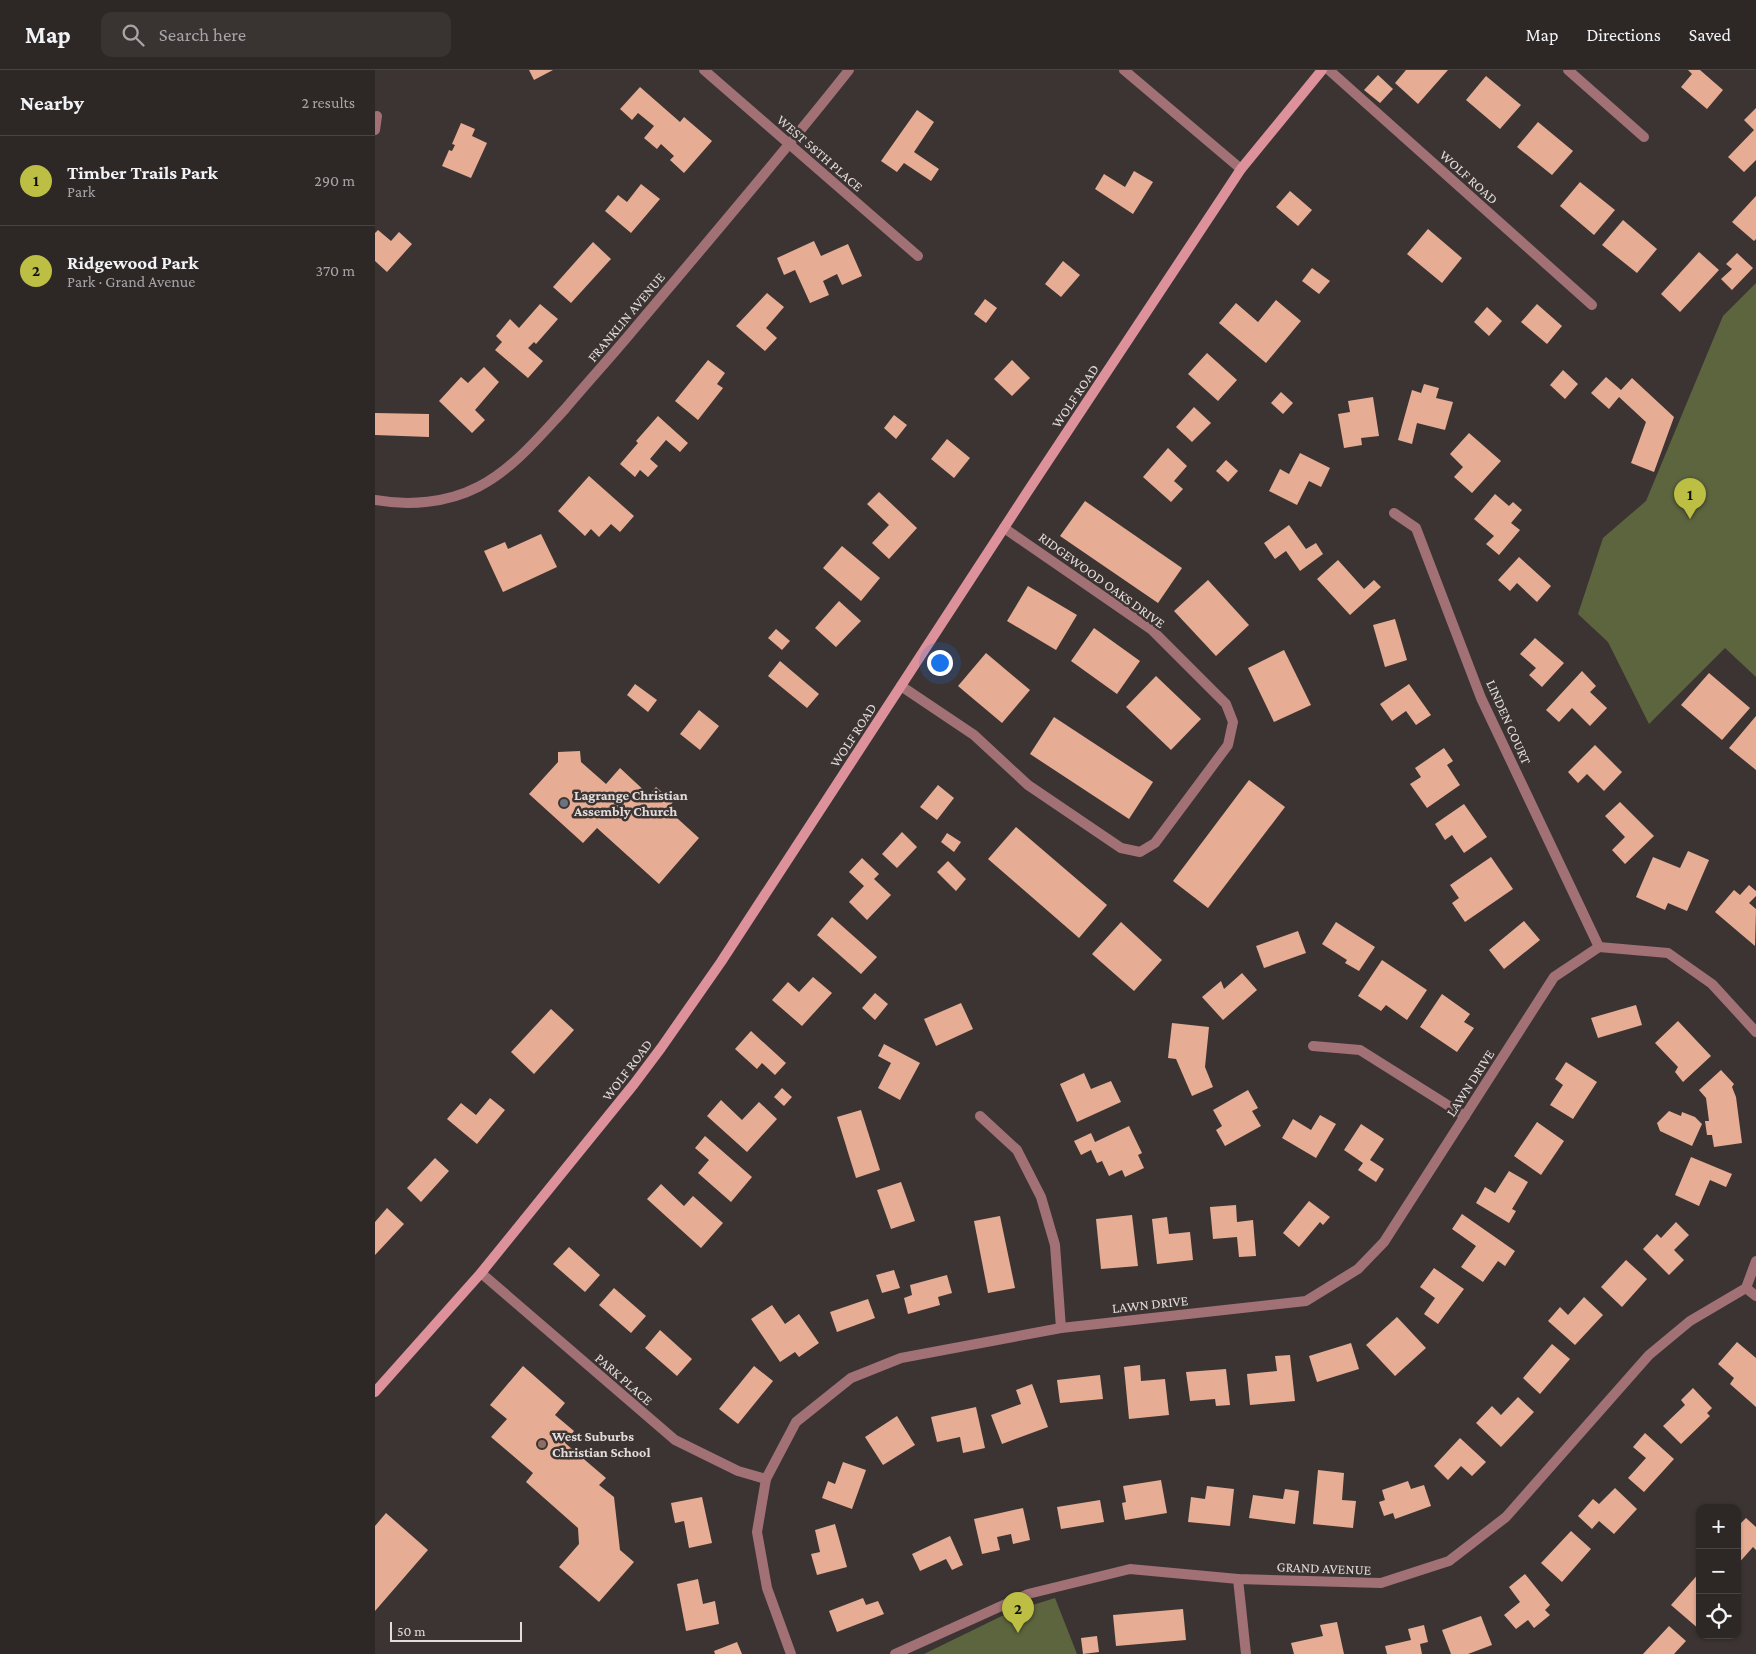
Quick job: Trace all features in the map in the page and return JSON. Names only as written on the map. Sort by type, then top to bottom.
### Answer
[{"type":"main road","name":"WOLF ROAD","points":[[375,1392],[481,1274],[635,1084],[661,1048],[721,962],[1241,169],[1322,70]]},
{"type":"street","name":"WEST 58TH PLACE","points":[[704,70],[918,256]]},
{"type":"street","name":"FRANKLIN AVENUE","points":[[375,500],[414,503],[436,501],[479,487],[507,467],[539,437],[602,366],[789,145],[849,70]]},
{"type":"street","points":[[1124,70],[1241,169]]},
{"type":"street","name":"WOLF ROAD","points":[[1329,70],[1592,305]]},
{"type":"street","points":[[1568,70],[1644,137]]},
{"type":"street","points":[[375,130],[377,116]]},
{"type":"street","name":"LINDEN COURT","points":[[1394,512],[1416,528],[1481,698],[1599,947]]},
{"type":"street","name":"RIDGEWOOD OAKS DRIVE","points":[[901,686],[974,735],[1036,790],[1121,848],[1140,852],[1155,844],[1228,745],[1233,722],[1226,704],[1152,630],[1004,528]]},
{"type":"street","points":[[1599,947],[1669,952],[1712,984],[1756,1032]]},
{"type":"street","name":"LAWN DRIVE","points":[[791,1654],[767,1588],[757,1532],[767,1478],[796,1422],[851,1378],[901,1358],[1061,1328],[1306,1301],[1358,1269],[1384,1242],[1554,978],[1599,947]]},
{"type":"street","points":[[1313,1046],[1360,1050],[1465,1116]]},
{"type":"street","points":[[980,1116],[1017,1150],[1041,1197],[1055,1245],[1061,1328]]},
{"type":"street","points":[[1756,1261],[1746,1288],[1756,1296]]},
{"type":"street","name":"PARK PLACE","points":[[481,1274],[675,1440],[738,1471],[767,1478]]},
{"type":"street","name":"GRAND AVENUE","points":[[895,1654],[1028,1594],[1130,1569],[1238,1579],[1381,1584],[1449,1561],[1506,1517],[1649,1355],[1690,1321],[1746,1288]]},
{"type":"street","points":[[1238,1579],[1246,1654]]},
{"type":"green space","points":[[1756,283],[1756,677],[1725,648],[1649,724],[1608,642],[1578,614],[1603,538],[1646,501],[1723,316]]},
{"type":"green space","points":[[1055,1598],[1077,1654],[924,1654],[1010,1612]]},
{"type":"building","points":[[529,70],[553,70],[534,80]]},
{"type":"building","points":[[1406,70],[1448,70],[1418,104],[1395,83]]},
{"type":"building","points":[[1688,70],[1700,70],[1723,90],[1707,109],[1681,87],[1692,74]]},
{"type":"building","points":[[1378,75],[1393,89],[1380,103],[1364,90]]},
{"type":"building","points":[[1486,76],[1521,105],[1500,129],[1466,100]]},
{"type":"building","points":[[640,87],[680,122],[684,117],[712,141],[684,173],[670,160],[674,156],[661,144],[657,149],[644,138],[654,126],[638,113],[632,120],[620,109]]},
{"type":"building","points":[[1756,108],[1756,160],[1744,172],[1728,157],[1754,130],[1744,120]]},
{"type":"building","points":[[917,110],[934,122],[914,152],[939,169],[931,181],[904,163],[897,172],[881,161]]},
{"type":"building","points":[[1538,122],[1573,151],[1552,175],[1517,147]]},
{"type":"building","points":[[461,123],[475,129],[472,136],[487,143],[471,178],[442,166],[449,150],[452,151],[455,145],[452,144]]},
{"type":"building","points":[[1134,171],[1153,182],[1133,214],[1095,189],[1104,174],[1125,187]]},
{"type":"building","points":[[1580,182],[1615,210],[1594,235],[1560,206]]},
{"type":"building","points":[[641,184],[660,199],[631,233],[605,211],[618,195],[627,202]]},
{"type":"building","points":[[1290,191],[1312,210],[1298,226],[1276,207]]},
{"type":"building","points":[[1756,196],[1756,239],[1754,241],[1732,222]]},
{"type":"building","points":[[1623,220],[1657,249],[1637,273],[1602,245]]},
{"type":"building","points":[[1428,229],[1462,258],[1442,283],[1407,254]]},
{"type":"building","points":[[378,230],[391,241],[399,232],[412,244],[387,272],[375,261],[375,233]]},
{"type":"building","points":[[814,241],[821,256],[848,244],[862,276],[842,285],[837,274],[823,281],[829,295],[810,303],[795,270],[784,275],[777,258]]},
{"type":"building","points":[[593,242],[611,259],[571,303],[553,287]]},
{"type":"building","points":[[1699,252],[1719,270],[1680,312],[1661,294]]},
{"type":"building","points":[[1737,253],[1753,268],[1732,290],[1721,279],[1732,269],[1726,264]]},
{"type":"building","points":[[1063,261],[1080,275],[1061,297],[1045,284]]},
{"type":"building","points":[[1312,268],[1330,281],[1319,294],[1302,281]]},
{"type":"building","points":[[767,293],[784,307],[766,328],[777,338],[765,351],[736,326]]},
{"type":"building","points":[[985,299],[997,308],[986,323],[974,314]]},
{"type":"building","points":[[1276,300],[1301,321],[1266,363],[1219,323],[1236,303],[1258,322]]},
{"type":"building","points":[[540,304],[558,319],[536,344],[534,342],[528,348],[543,361],[528,378],[495,350],[502,342],[496,336],[510,319],[519,328]]},
{"type":"building","points":[[1537,304],[1562,326],[1547,344],[1521,322]]},
{"type":"building","points":[[1487,307],[1502,321],[1489,336],[1474,322]]},
{"type":"building","points":[[1207,353],[1237,380],[1218,401],[1188,374]]},
{"type":"building","points":[[708,360],[725,373],[717,384],[723,388],[698,420],[675,401]]},
{"type":"building","points":[[1012,360],[1030,378],[1012,396],[994,379]]},
{"type":"building","points":[[484,367],[499,382],[475,410],[485,420],[472,433],[439,401],[461,377],[468,383]]},
{"type":"building","points":[[1563,370],[1578,384],[1565,399],[1550,385]]},
{"type":"building","points":[[1606,377],[1621,390],[1632,378],[1674,417],[1654,472],[1631,463],[1646,422],[1619,397],[1609,409],[1591,393]]},
{"type":"building","points":[[1424,384],[1439,388],[1436,398],[1453,402],[1445,430],[1417,423],[1412,444],[1398,440],[1412,390],[1421,393]]},
{"type":"building","points":[[1281,392],[1293,403],[1283,414],[1271,403]]},
{"type":"building","points":[[1373,397],[1379,436],[1361,438],[1362,445],[1344,448],[1338,414],[1350,412],[1348,401]]},
{"type":"building","points":[[1194,407],[1211,423],[1192,442],[1176,427]]},
{"type":"building","points":[[375,413],[429,414],[429,437],[375,435]]},
{"type":"building","points":[[894,415],[907,425],[896,439],[884,428]]},
{"type":"building","points":[[658,416],[688,443],[680,452],[666,440],[650,459],[658,466],[648,477],[640,470],[635,477],[620,464],[638,443],[636,441]]},
{"type":"building","points":[[1469,433],[1501,461],[1472,493],[1454,477],[1463,467],[1450,454]]},
{"type":"building","points":[[947,439],[970,458],[954,478],[931,459]]},
{"type":"building","points":[[1168,448],[1187,466],[1174,481],[1183,489],[1171,502],[1143,477]]},
{"type":"building","points":[[1300,453],[1330,468],[1321,487],[1309,481],[1297,505],[1269,491],[1280,469],[1289,474]]},
{"type":"building","points":[[1226,460],[1238,471],[1228,482],[1216,471]]},
{"type":"building","points":[[589,476],[634,516],[620,532],[611,524],[599,537],[591,529],[585,536],[558,511]]},
{"type":"building","points":[[879,492],[917,528],[889,559],[872,543],[889,525],[867,504]]},
{"type":"building","points":[[1495,494],[1509,506],[1513,502],[1522,510],[1511,523],[1520,530],[1499,555],[1486,544],[1494,536],[1474,519]]},
{"type":"building","points":[[1085,501],[1182,568],[1158,603],[1060,536]]},
{"type":"building","points":[[1289,525],[1306,549],[1316,543],[1323,554],[1300,571],[1286,551],[1275,559],[1264,543]]},
{"type":"building","points":[[541,534],[557,567],[503,592],[484,551],[505,542],[508,549]]},
{"type":"building","points":[[842,546],[880,578],[861,601],[823,568]]},
{"type":"building","points":[[1519,557],[1551,586],[1537,602],[1517,583],[1510,591],[1498,580]]},
{"type":"building","points":[[1338,560],[1364,589],[1374,580],[1381,587],[1350,615],[1317,579]]},
{"type":"building","points":[[1208,580],[1249,625],[1216,656],[1174,611]]},
{"type":"building","points":[[1028,586],[1077,615],[1056,650],[1007,621]]},
{"type":"building","points":[[839,601],[861,621],[836,647],[815,628]]},
{"type":"building","points":[[1395,619],[1407,660],[1385,667],[1373,625]]},
{"type":"building","points":[[1094,628],[1140,661],[1117,694],[1071,661]]},
{"type":"building","points":[[776,629],[790,641],[782,650],[768,638]]},
{"type":"building","points":[[1535,638],[1564,663],[1542,687],[1529,675],[1536,668],[1520,654]]},
{"type":"building","points":[[1284,650],[1311,705],[1274,722],[1248,668]]},
{"type":"building","points":[[986,653],[1030,690],[1002,723],[958,686]]},
{"type":"building","points":[[780,661],[819,694],[807,708],[768,676]]},
{"type":"building","points":[[1582,671],[1596,686],[1590,692],[1607,708],[1590,726],[1572,708],[1559,722],[1546,710]]},
{"type":"building","points":[[1709,673],[1750,708],[1722,740],[1681,705]]},
{"type":"building","points":[[1156,676],[1201,719],[1171,750],[1126,707]]},
{"type":"building","points":[[635,684],[657,700],[648,712],[627,695]]},
{"type":"building","points":[[1409,684],[1431,715],[1416,725],[1406,711],[1392,721],[1380,704]]},
{"type":"building","points":[[699,710],[719,726],[700,750],[680,734]]},
{"type":"building","points":[[1756,716],[1756,770],[1729,748]]},
{"type":"building","points":[[1054,717],[1153,782],[1129,819],[1030,754]]},
{"type":"building","points":[[1595,745],[1622,772],[1604,791],[1587,774],[1578,783],[1568,772]]},
{"type":"building","points":[[1444,748],[1453,761],[1447,765],[1460,785],[1427,808],[1410,784],[1421,777],[1415,768]]},
{"type":"building","points":[[580,751],[581,762],[606,784],[620,768],[649,795],[656,787],[673,802],[667,809],[699,838],[659,884],[597,828],[583,843],[529,794],[558,762],[558,752]]},
{"type":"building","points":[[1249,780],[1285,807],[1208,908],[1173,881]]},
{"type":"building","points":[[938,785],[954,798],[937,820],[920,807]]},
{"type":"building","points":[[1620,802],[1654,836],[1625,864],[1612,850],[1625,837],[1605,816]]},
{"type":"building","points":[[1464,804],[1487,837],[1464,853],[1452,835],[1445,840],[1435,824]]},
{"type":"building","points":[[1016,827],[1107,905],[1079,938],[988,859]]},
{"type":"building","points":[[902,832],[917,847],[897,868],[882,854]]},
{"type":"building","points":[[947,833],[961,842],[954,852],[941,842]]},
{"type":"building","points":[[1688,851],[1709,860],[1687,911],[1668,903],[1665,910],[1636,897],[1653,857],[1680,868]]},
{"type":"building","points":[[1491,857],[1513,889],[1465,922],[1452,903],[1459,898],[1450,885]]},
{"type":"building","points":[[862,858],[879,874],[874,879],[891,895],[867,920],[849,902],[864,886],[849,872]]},
{"type":"building","points":[[948,861],[966,879],[956,891],[937,872]]},
{"type":"building","points":[[1749,885],[1756,891],[1756,896],[1749,903],[1756,909],[1755,946],[1715,912],[1734,890],[1740,895]]},
{"type":"building","points":[[832,917],[877,957],[861,974],[817,935]]},
{"type":"building","points":[[1524,921],[1540,940],[1504,969],[1489,950]]},
{"type":"building","points":[[1121,922],[1162,960],[1134,991],[1092,954]]},
{"type":"building","points":[[1336,922],[1375,947],[1359,971],[1345,963],[1347,960],[1322,944]]},
{"type":"building","points":[[1298,931],[1306,953],[1264,968],[1256,946]]},
{"type":"building","points":[[1382,960],[1427,990],[1407,1020],[1386,1005],[1381,1011],[1358,996]]},
{"type":"building","points":[[1242,973],[1257,990],[1223,1020],[1202,997],[1221,981],[1224,989]]},
{"type":"building","points":[[813,977],[832,993],[802,1026],[772,1000],[788,982],[799,992]]},
{"type":"building","points":[[875,993],[888,1004],[875,1020],[862,1008]]},
{"type":"building","points":[[1442,994],[1470,1014],[1464,1022],[1474,1028],[1457,1052],[1420,1027]]},
{"type":"building","points":[[961,1003],[973,1029],[936,1046],[924,1019]]},
{"type":"building","points":[[1636,1005],[1642,1025],[1598,1038],[1591,1018]]},
{"type":"building","points":[[551,1009],[574,1030],[534,1074],[511,1052]]},
{"type":"building","points":[[1678,1021],[1711,1056],[1683,1082],[1675,1072],[1678,1067],[1655,1043]]},
{"type":"building","points":[[1172,1023],[1209,1027],[1205,1067],[1213,1087],[1192,1096],[1176,1059],[1168,1058]]},
{"type":"building","points":[[751,1031],[786,1063],[775,1075],[762,1063],[757,1069],[735,1049]]},
{"type":"building","points":[[884,1044],[920,1063],[900,1100],[878,1088],[891,1063],[878,1056]]},
{"type":"building","points":[[1566,1062],[1597,1082],[1573,1119],[1550,1105],[1563,1085],[1555,1079]]},
{"type":"building","points":[[1721,1070],[1734,1084],[1732,1087],[1736,1097],[1742,1143],[1714,1147],[1712,1135],[1707,1135],[1705,1121],[1709,1121],[1706,1098],[1699,1090]]},
{"type":"building","points":[[1084,1073],[1091,1089],[1111,1081],[1121,1102],[1077,1122],[1060,1084]]},
{"type":"building","points":[[782,1088],[792,1097],[784,1106],[774,1097]]},
{"type":"building","points":[[1248,1090],[1258,1108],[1252,1111],[1261,1126],[1225,1146],[1216,1130],[1222,1126],[1213,1110]]},
{"type":"building","points":[[490,1098],[505,1110],[477,1144],[447,1119],[461,1103],[476,1115]]},
{"type":"building","points":[[721,1100],[742,1120],[759,1102],[777,1119],[747,1152],[707,1116]]},
{"type":"building","points":[[861,1110],[880,1170],[856,1178],[837,1117]]},
{"type":"building","points":[[1669,1111],[1681,1116],[1682,1112],[1695,1117],[1702,1124],[1692,1146],[1660,1131],[1657,1123]]},
{"type":"building","points":[[1320,1115],[1336,1124],[1316,1158],[1282,1138],[1293,1119],[1311,1130]]},
{"type":"building","points":[[1537,1122],[1564,1141],[1541,1175],[1514,1156]]},
{"type":"building","points":[[1361,1124],[1384,1139],[1370,1160],[1384,1169],[1376,1182],[1358,1170],[1363,1163],[1344,1150]]},
{"type":"building","points":[[1129,1126],[1142,1153],[1138,1155],[1144,1168],[1125,1177],[1122,1170],[1109,1176],[1102,1161],[1097,1163],[1091,1150],[1081,1155],[1074,1141],[1091,1133],[1095,1142]]},
{"type":"building","points":[[705,1136],[752,1177],[731,1202],[698,1173],[709,1160],[695,1148]]},
{"type":"building","points":[[1691,1157],[1732,1174],[1726,1187],[1710,1180],[1699,1206],[1675,1195]]},
{"type":"building","points":[[435,1158],[449,1171],[421,1202],[407,1188]]},
{"type":"building","points":[[1509,1171],[1528,1182],[1512,1209],[1516,1211],[1509,1223],[1476,1203],[1485,1187],[1495,1193]]},
{"type":"building","points":[[901,1182],[915,1221],[891,1229],[877,1190]]},
{"type":"building","points":[[661,1184],[684,1206],[693,1196],[723,1223],[701,1248],[647,1199]]},
{"type":"building","points":[[1309,1201],[1330,1217],[1323,1225],[1320,1222],[1299,1247],[1283,1233]]},
{"type":"building","points":[[1236,1205],[1237,1222],[1253,1220],[1256,1256],[1239,1257],[1237,1237],[1213,1239],[1210,1207]]},
{"type":"building","points":[[387,1208],[404,1224],[375,1255],[375,1222]]},
{"type":"building","points":[[1462,1214],[1515,1251],[1505,1266],[1498,1261],[1483,1282],[1461,1267],[1476,1246],[1452,1229]]},
{"type":"building","points":[[1132,1215],[1138,1266],[1101,1269],[1096,1219]]},
{"type":"building","points":[[1000,1216],[1015,1288],[988,1293],[974,1221]]},
{"type":"building","points":[[1167,1217],[1169,1234],[1190,1232],[1193,1260],[1157,1264],[1152,1219]]},
{"type":"building","points":[[1676,1222],[1689,1235],[1674,1250],[1684,1260],[1669,1275],[1643,1249],[1657,1234],[1661,1238]]},
{"type":"building","points":[[569,1247],[600,1275],[585,1292],[553,1264]]},
{"type":"building","points":[[1626,1260],[1647,1279],[1622,1307],[1601,1287]]},
{"type":"building","points":[[1434,1268],[1464,1289],[1438,1324],[1424,1314],[1435,1298],[1420,1287]]},
{"type":"building","points":[[894,1270],[900,1288],[882,1293],[876,1275]]},
{"type":"building","points":[[947,1275],[952,1293],[938,1297],[940,1305],[908,1314],[904,1298],[912,1295],[910,1285]]},
{"type":"building","points":[[614,1288],[646,1316],[631,1333],[599,1305]]},
{"type":"building","points":[[1584,1297],[1603,1315],[1575,1345],[1548,1321],[1560,1307],[1568,1315]]},
{"type":"building","points":[[868,1299],[875,1318],[837,1332],[830,1312]]},
{"type":"building","points":[[772,1305],[785,1324],[799,1314],[819,1343],[799,1357],[795,1352],[780,1362],[751,1319]]},
{"type":"building","points":[[1397,1317],[1426,1348],[1395,1376],[1366,1345]]},
{"type":"building","points":[[660,1330],[692,1359],[677,1376],[645,1348]]},
{"type":"building","points":[[1737,1342],[1756,1358],[1756,1407],[1730,1384],[1734,1378],[1718,1364]]},
{"type":"building","points":[[1351,1343],[1359,1369],[1317,1382],[1309,1356]]},
{"type":"building","points":[[1552,1344],[1570,1359],[1540,1394],[1523,1378]]},
{"type":"building","points":[[1290,1355],[1295,1401],[1250,1405],[1247,1374],[1277,1371],[1275,1356]]},
{"type":"building","points":[[1140,1365],[1141,1381],[1165,1379],[1169,1415],[1129,1419],[1124,1367]]},
{"type":"building","points":[[523,1366],[565,1403],[555,1415],[574,1431],[565,1443],[606,1478],[599,1485],[614,1497],[620,1550],[634,1562],[599,1602],[559,1567],[579,1544],[578,1528],[526,1482],[533,1473],[491,1437],[507,1419],[490,1405]]},
{"type":"building","points":[[754,1366],[773,1381],[738,1424],[719,1409]]},
{"type":"building","points":[[1226,1369],[1230,1405],[1216,1406],[1215,1399],[1190,1401],[1186,1372]]},
{"type":"building","points":[[1100,1375],[1103,1399],[1060,1403],[1057,1380]]},
{"type":"building","points":[[1032,1384],[1048,1427],[1002,1444],[991,1415],[1021,1404],[1016,1390]]},
{"type":"building","points":[[1693,1388],[1712,1408],[1707,1413],[1710,1416],[1681,1444],[1663,1426],[1685,1405],[1681,1400]]},
{"type":"building","points":[[1518,1397],[1534,1412],[1501,1447],[1476,1423],[1492,1406],[1501,1415]]},
{"type":"building","points":[[976,1407],[985,1448],[963,1453],[960,1437],[937,1442],[931,1417]]},
{"type":"building","points":[[897,1416],[915,1445],[883,1465],[865,1437]]},
{"type":"building","points":[[1645,1433],[1674,1459],[1644,1492],[1628,1478],[1646,1458],[1633,1447]]},
{"type":"building","points":[[1460,1438],[1486,1462],[1472,1476],[1461,1466],[1448,1480],[1434,1466]]},
{"type":"building","points":[[843,1462],[866,1470],[852,1509],[822,1498],[828,1481],[835,1484]]},
{"type":"building","points":[[1318,1470],[1344,1473],[1342,1500],[1356,1501],[1353,1528],[1313,1524]]},
{"type":"building","points":[[1161,1480],[1167,1513],[1125,1520],[1122,1503],[1126,1502],[1123,1486]]},
{"type":"building","points":[[1408,1481],[1411,1489],[1424,1485],[1431,1506],[1395,1519],[1393,1513],[1384,1516],[1379,1502],[1385,1500],[1382,1490]]},
{"type":"building","points":[[1207,1486],[1234,1489],[1230,1526],[1188,1522],[1191,1497],[1205,1499]]},
{"type":"building","points":[[1615,1488],[1637,1509],[1614,1534],[1599,1521],[1592,1529],[1578,1516],[1593,1499],[1599,1504]]},
{"type":"building","points":[[1285,1489],[1299,1491],[1295,1524],[1249,1518],[1253,1495],[1283,1499]]},
{"type":"building","points":[[702,1497],[712,1543],[689,1548],[684,1521],[675,1523],[671,1503]]},
{"type":"building","points":[[1100,1500],[1104,1522],[1061,1529],[1057,1507]]},
{"type":"building","points":[[1023,1508],[1030,1540],[1013,1544],[1011,1534],[997,1537],[1000,1550],[982,1554],[974,1519]]},
{"type":"building","points":[[386,1513],[428,1550],[375,1611],[375,1526]]},
{"type":"building","points":[[1746,1518],[1756,1527],[1756,1550],[1753,1547],[1741,1560],[1741,1549],[1741,1523]]},
{"type":"building","points":[[835,1524],[847,1567],[817,1575],[811,1554],[820,1552],[815,1530]]},
{"type":"building","points":[[1571,1531],[1591,1549],[1562,1582],[1541,1563]]},
{"type":"building","points":[[950,1536],[963,1565],[952,1570],[946,1559],[920,1571],[912,1554]]},
{"type":"building","points":[[1525,1574],[1550,1605],[1545,1610],[1550,1615],[1534,1628],[1528,1620],[1516,1629],[1504,1615],[1520,1602],[1509,1587]]},
{"type":"building","points":[[1696,1577],[1696,1627],[1671,1605]]},
{"type":"building","points":[[698,1579],[703,1604],[715,1601],[719,1624],[686,1631],[677,1584]]},
{"type":"building","points":[[863,1598],[866,1605],[878,1601],[884,1614],[837,1632],[829,1611]]},
{"type":"building","points":[[1183,1609],[1186,1640],[1116,1646],[1113,1615]]},
{"type":"building","points":[[1481,1616],[1492,1645],[1468,1654],[1451,1654],[1442,1630]]},
{"type":"building","points":[[1337,1622],[1344,1654],[1294,1654],[1291,1643],[1323,1636],[1320,1625]]},
{"type":"building","points":[[1424,1625],[1428,1642],[1420,1644],[1422,1654],[1387,1654],[1385,1646],[1411,1640],[1408,1629]]},
{"type":"building","points":[[1669,1626],[1686,1641],[1674,1654],[1643,1654]]},
{"type":"building","points":[[1097,1636],[1099,1652],[1083,1654],[1081,1638]]},
{"type":"building","points":[[737,1642],[742,1654],[715,1654],[714,1651]]},
{"type":"place","name":"Timber Trails Park","points":[[1690,519]]},
{"type":"place","name":"Lagrange Christian Assembly Church","points":[[564,803]]},
{"type":"place","name":"West Suburbs Christian School","points":[[542,1444]]},
{"type":"place","name":"Ridgewood Park","points":[[1018,1633]]}]
